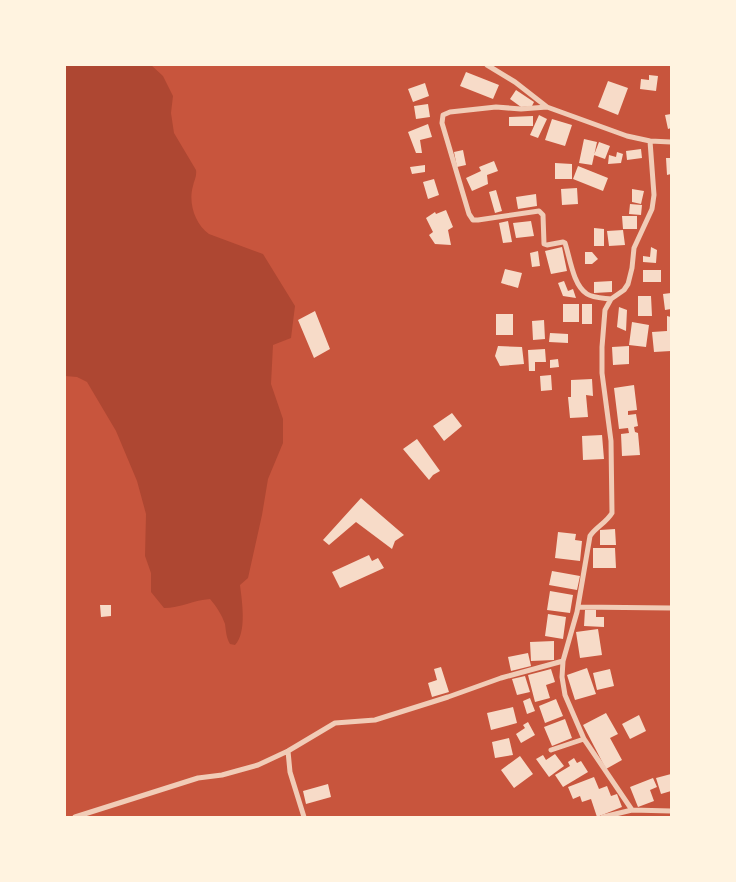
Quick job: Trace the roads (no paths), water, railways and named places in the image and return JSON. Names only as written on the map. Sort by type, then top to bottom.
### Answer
[{"type":"street","points":[[487,65],[515,82],[547,106],[617,133],[650,141],[671,142]]},
{"type":"street","points":[[547,106],[496,107],[450,112],[444,115],[442,123],[469,214],[474,220],[478,220],[539,211],[544,215],[544,244],[565,243],[577,280],[582,289],[589,296],[611,299]]},
{"type":"street","points":[[632,810],[584,738],[565,695],[562,661],[571,637],[578,607],[590,536],[608,520],[612,513],[611,441],[602,372],[605,310],[611,299],[624,290],[628,284],[634,248],[652,209],[654,195],[650,141]]},
{"type":"street","points":[[578,607],[671,608]]},
{"type":"street","points":[[75,817],[198,778],[222,775],[258,765],[288,751],[335,723],[375,720],[501,678],[562,661]]},
{"type":"street","points":[[551,750],[584,738]]},
{"type":"street","points":[[288,751],[290,772],[304,817]]},
{"type":"street","points":[[603,817],[632,810],[671,811]]}]
